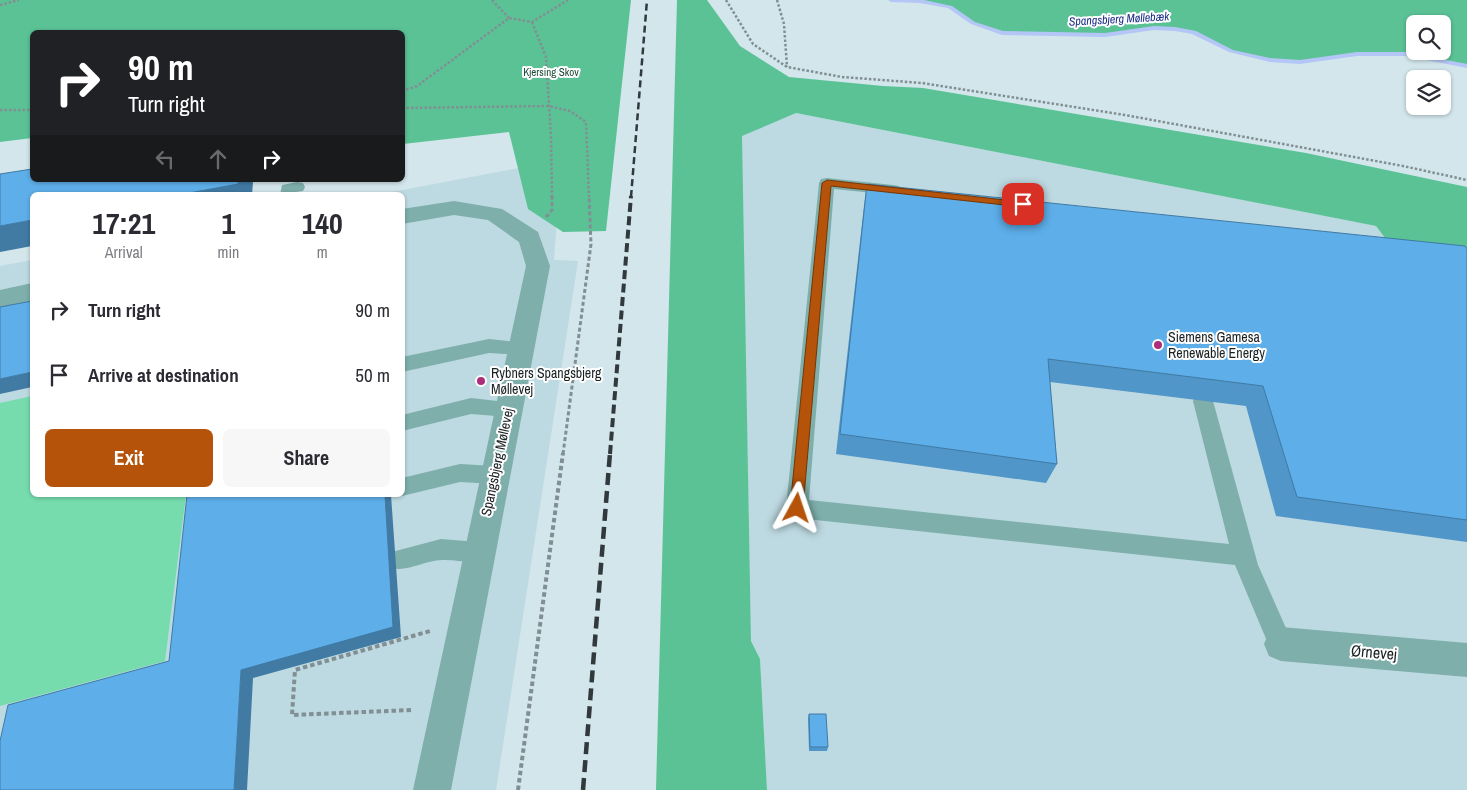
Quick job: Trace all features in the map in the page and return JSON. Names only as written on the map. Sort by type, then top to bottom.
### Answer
[{"type":"street","points":[[405,216],[454,208],[494,214],[530,238]]},
{"type":"street","name":"Spangsbjerg Møllevej","points":[[432,790],[478,552],[538,266],[530,238]]},
{"type":"street","points":[[0,299],[30,292]]},
{"type":"street","name":"Ørnevej","points":[[1281,644],[1467,660]]},
{"type":"lane","points":[[915,193],[827,183],[797,508],[1244,556]]},
{"type":"lane","points":[[405,365],[489,346],[521,348]]},
{"type":"lane","points":[[1203,401],[1246,565],[1281,644]]},
{"type":"lane","points":[[405,422],[471,406],[508,410]]},
{"type":"lane","points":[[405,486],[460,473],[494,475]]},
{"type":"lane","points":[[396,560],[441,549],[478,552]]},
{"type":"path","points":[[0,5],[19,0]]},
{"type":"path","points":[[492,0],[509,18],[532,22],[568,0]]},
{"type":"path","points":[[726,0],[753,44],[786,67],[842,78],[922,83],[1116,114],[1403,166],[1467,180]]},
{"type":"path","points":[[777,0],[783,14],[786,33],[786,67]]},
{"type":"path","points":[[405,90],[417,86],[509,18]]},
{"type":"path","points":[[530,238],[552,210],[551,136],[546,57],[532,22]]},
{"type":"path","points":[[0,110],[30,110]]},
{"type":"path","points":[[430,631],[296,670],[292,715],[447,710]]},
{"type":"shaded area","points":[[796,113],[1376,226],[1391,246],[1467,262],[1467,790],[767,790],[760,659],[751,641],[741,136]]},
{"type":"shaded area","name":"Rybners Spangsbjerg Møllevej","points":[[561,160],[554,260],[578,261],[496,790],[0,790],[0,266],[30,260],[30,497],[405,497],[405,192],[392,192]]},
{"type":"green space","name":"Kjersing Skov","points":[[0,0],[631,0],[606,231],[563,232],[528,209],[509,132],[405,144],[405,30],[30,30],[30,138],[0,142]]},
{"type":"green space","points":[[677,0],[707,0],[740,46],[789,77],[923,88],[1306,153],[1467,187],[1467,262],[1391,246],[1376,226],[796,113],[742,136],[751,641],[760,659],[767,790],[656,790]]},
{"type":"green space","points":[[891,0],[1467,0],[1467,66],[1436,60],[1451,60],[1451,15],[1406,15],[1406,54],[1357,54],[1300,62],[1270,60],[1231,51],[1195,32],[1175,29],[1154,28],[1105,35],[1002,33],[973,23],[950,7],[920,1]]},
{"type":"green space","points":[[30,396],[30,497],[186,497],[165,661],[0,706],[0,403]]},
{"type":"building","points":[[30,169],[30,182],[238,182],[238,184],[194,192],[30,192],[30,220],[0,226],[0,174]]},
{"type":"building","name":"Siemens Gamesa Renewable Energy","points":[[867,184],[1465,246],[1467,249],[1467,520],[1297,497],[1263,386],[1048,359],[1057,464],[840,434]]},
{"type":"building","points":[[30,301],[30,372],[0,379],[0,307]]},
{"type":"building","points":[[187,497],[385,497],[393,627],[241,670],[234,790],[0,790],[0,741],[8,705],[169,661]]},
{"type":"building","points":[[809,714],[826,714],[828,747],[810,747]]},
{"type":"waterway","name":"Spangsbjerg Møllebæk","points":[[891,0],[920,1],[950,7],[973,23],[1002,33],[1105,35],[1154,28],[1175,29],[1194,32],[1231,51],[1270,60],[1300,62],[1357,54],[1406,54],[1467,66]]},
{"type":"railway","points":[[631,197],[647,0]]},
{"type":"railway","points":[[610,454],[631,196]]},
{"type":"railway","points":[[583,790],[610,453]]},
{"type":"place","name":"Siemens Gamesa Renewable Energy","points":[[1158,345]]},
{"type":"place","name":"Rybners Spangsbjerg Møllevej","points":[[481,381]]},
{"type":"route","points":[[797,508],[827,183],[1023,204]]}]
